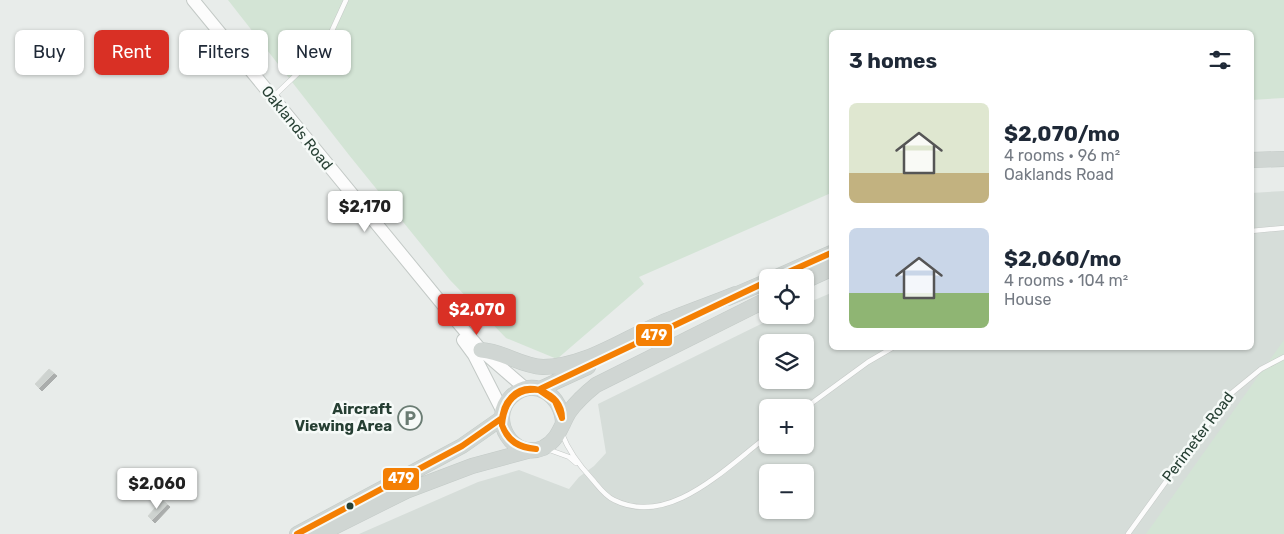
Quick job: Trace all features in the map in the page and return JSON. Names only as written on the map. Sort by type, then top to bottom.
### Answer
[{"type":"main road","name":"Oaklands Road","points":[[193,0],[477,352],[502,415]]},
{"type":"main road","points":[[1254,160],[1284,159]]},
{"type":"main road","points":[[1254,170],[1284,168]]},
{"type":"main road","points":[[795,269],[829,254]]},
{"type":"main road","points":[[814,277],[829,270]]},
{"type":"main road","points":[[297,534],[462,446],[502,415],[511,397],[533,389],[759,284]]},
{"type":"main road","points":[[477,352],[492,350],[528,366],[569,364],[661,323],[736,294]]},
{"type":"main road","points":[[320,534],[406,490],[472,466],[537,449],[554,441],[574,406],[586,392],[612,375],[759,303]]},
{"type":"main road","name":"Oaklands Road","points":[[477,352],[533,389]]},
{"type":"main road","points":[[533,389],[555,398],[563,414],[562,427]]},
{"type":"main road","points":[[502,415],[503,427],[513,443],[537,449]]},
{"type":"lane","points":[[272,97],[318,54],[330,35],[346,0]]},
{"type":"lane","points":[[1254,231],[1284,228]]},
{"type":"lane","points":[[814,401],[868,362],[889,350]]},
{"type":"lane","name":"Perimeter Road","points":[[1128,534],[1228,396],[1261,369],[1284,357]]},
{"type":"lane","points":[[562,427],[567,447],[579,465]]},
{"type":"lane","points":[[537,449],[569,457],[612,500],[628,505],[645,507],[664,506],[690,494],[759,443]]},
{"type":"shaded area","points":[[1284,191],[1284,534],[359,534],[478,482],[519,470],[569,489],[579,477],[594,466],[606,453],[598,404],[761,324],[814,324],[814,300],[829,294],[829,350],[1254,350],[1254,193]]},
{"type":"green space","points":[[228,0],[1284,0],[1284,98],[1254,100],[1254,30],[829,30],[829,194],[639,277],[644,284],[557,359],[506,338],[450,280],[287,75],[351,75],[351,30],[278,30],[278,64],[268,51],[268,30],[251,30]]},
{"type":"green space","points":[[1284,340],[1284,534],[1146,534]]},
{"type":"building","points":[[49,369],[54,373],[39,388],[35,384]]},
{"type":"building","points":[[162,500],[167,504],[152,520],[148,516]]},
{"type":"transit line","name":"479","points":[[795,269],[829,254]]},
{"type":"transit line","name":"479","points":[[540,389],[759,285]]},
{"type":"transit line","name":"479","points":[[502,425],[504,409],[512,397],[523,390],[539,390]]},
{"type":"transit line","name":"479","points":[[502,425],[505,410],[512,398],[523,391],[539,390]]},
{"type":"transit line","name":"479","points":[[539,390],[556,400],[562,413],[562,418]]},
{"type":"transit line","name":"479","points":[[539,390],[555,401],[562,418]]},
{"type":"transit line","name":"479","points":[[297,534],[462,446],[502,418]]},
{"type":"transit line","name":"479","points":[[502,425],[507,435],[519,445],[536,449]]},
{"type":"transit line","name":"479","points":[[502,425],[507,436],[515,443],[536,449]]},
{"type":"place","name":"Aircraft Viewing Area","points":[[410,418]]}]
